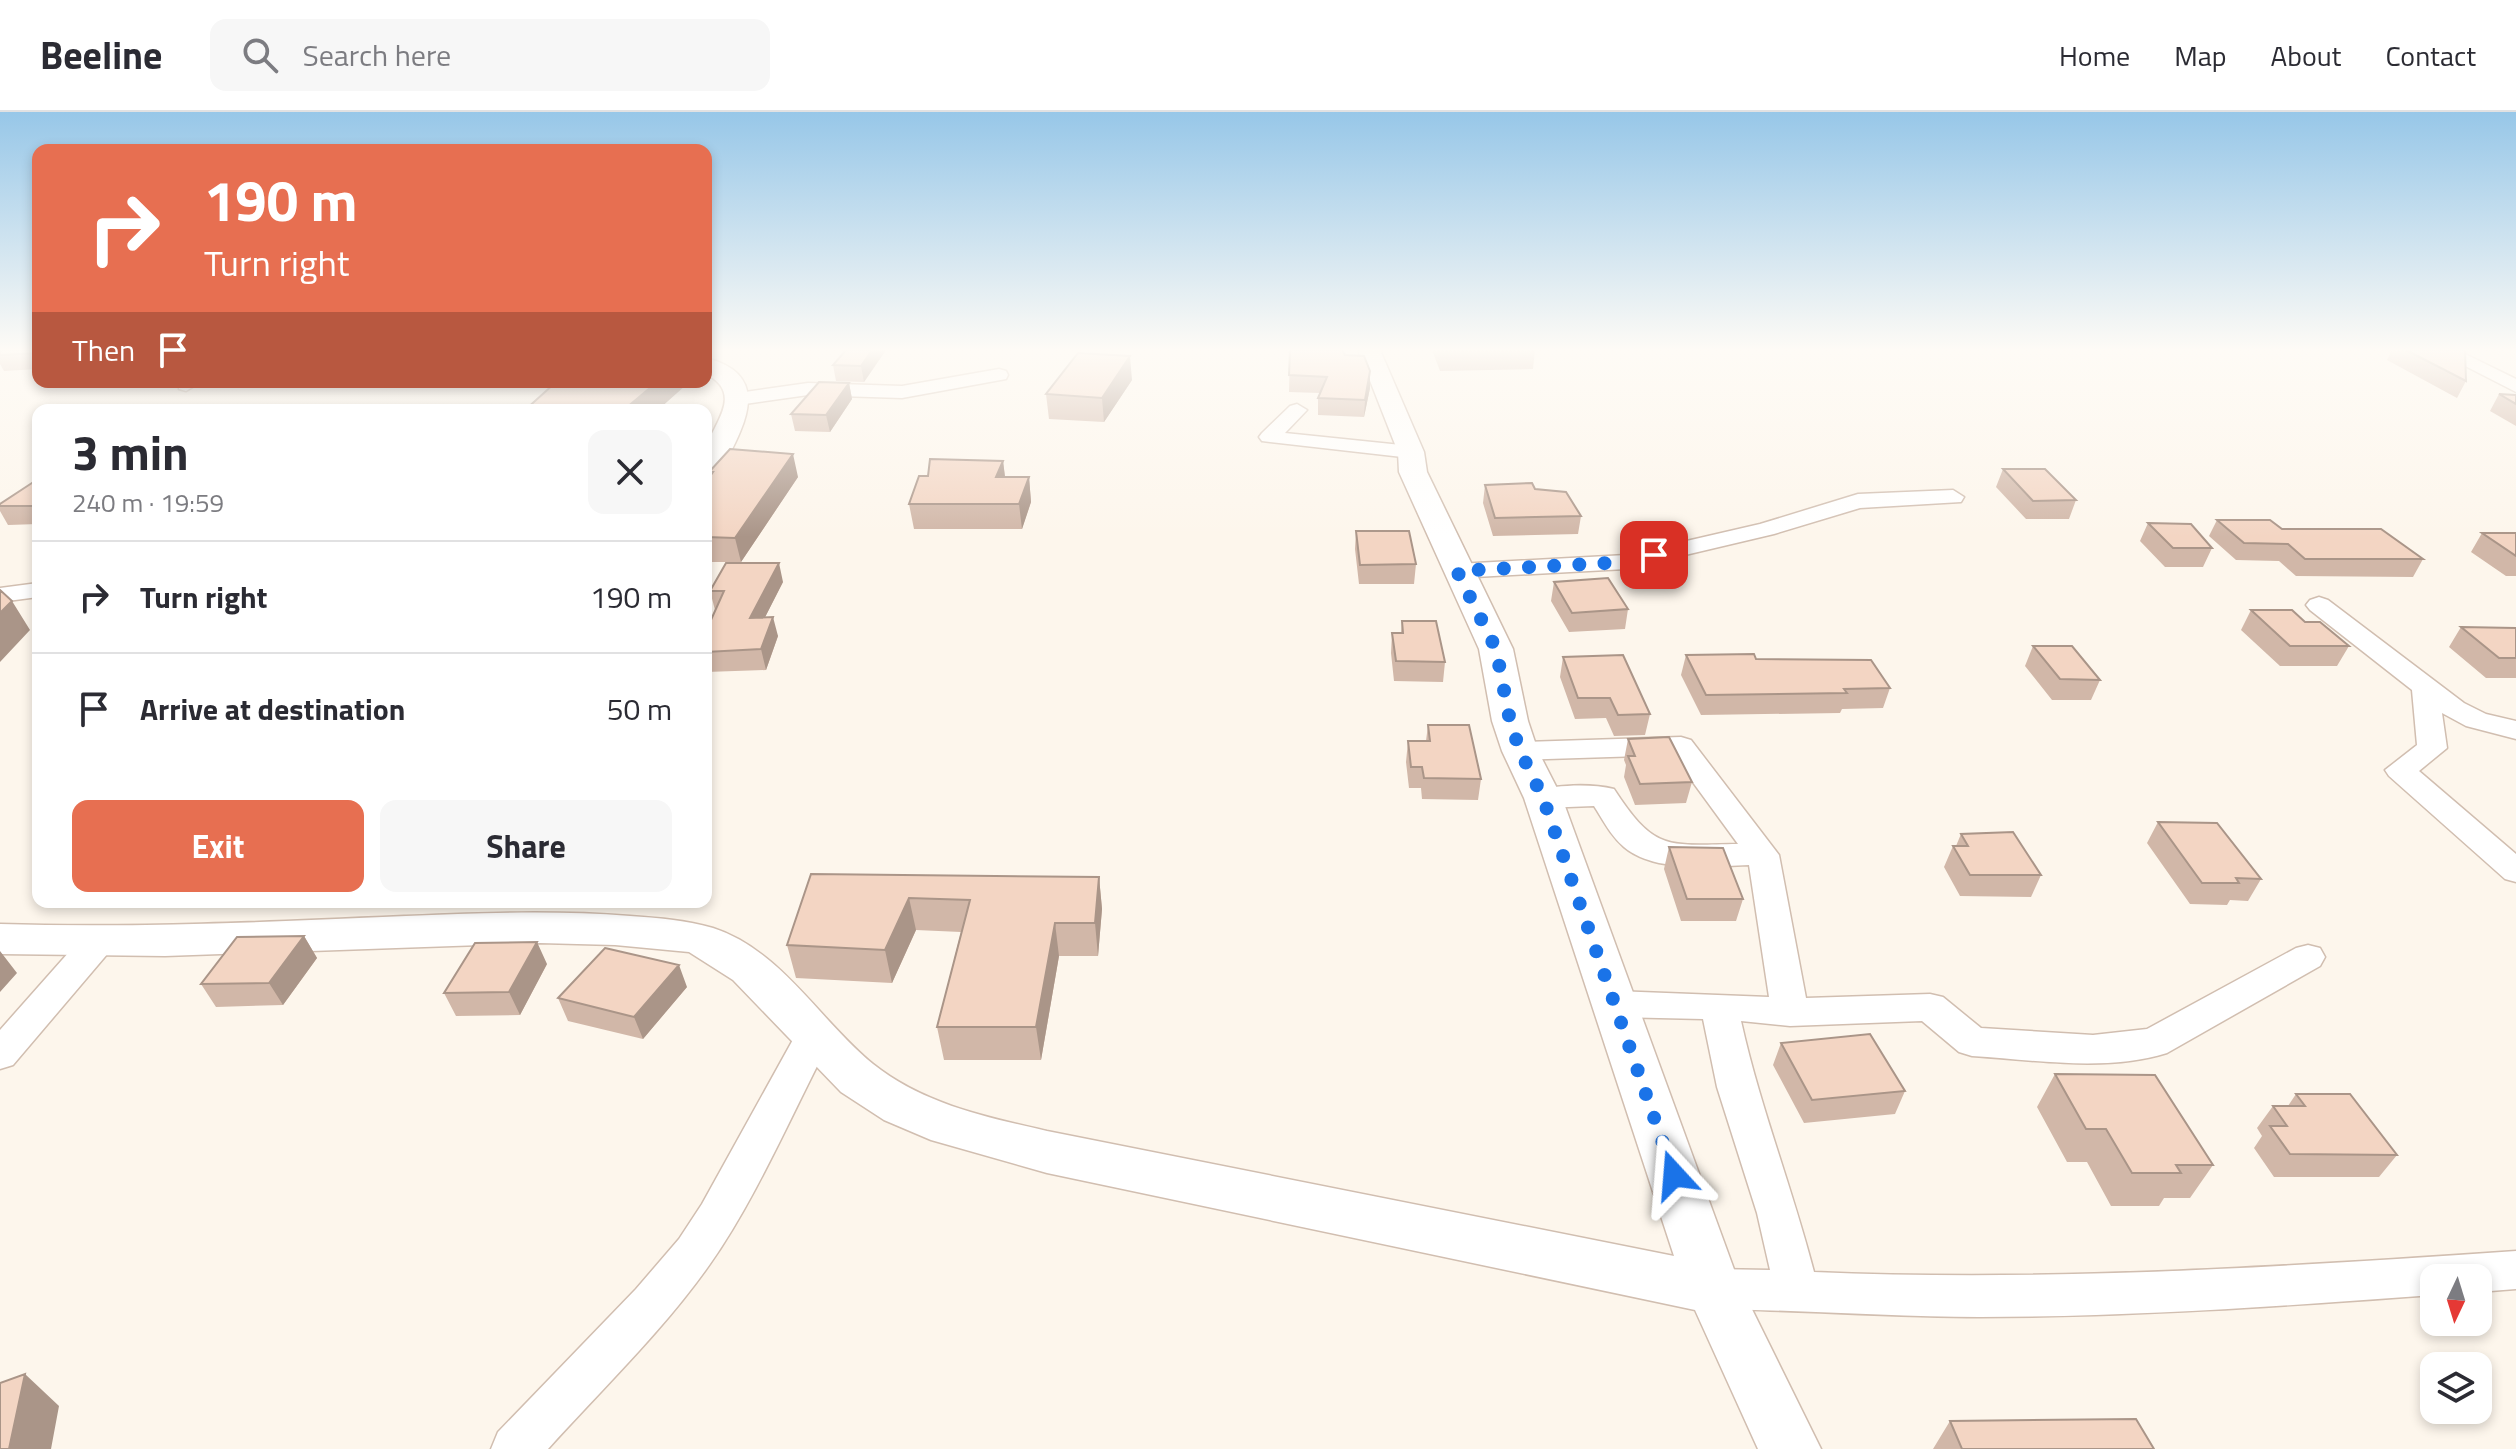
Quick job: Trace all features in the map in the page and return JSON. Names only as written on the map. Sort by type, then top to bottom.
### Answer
[{"type":"street","points":[[712,460],[735,412]]},
{"type":"street","points":[[1295,412],[1269,437],[1411,452]]},
{"type":"street","points":[[1395,412],[1411,452],[1413,472],[1496,649],[1510,721],[1520,751],[1543,798],[1713,1289],[1790,1449]]},
{"type":"street","points":[[1457,571],[1626,562],[1766,529],[1858,501],[1953,497]]},
{"type":"street","points":[[0,595],[32,591]]},
{"type":"street","points":[[2319,605],[2454,709],[2476,720],[2516,730]]},
{"type":"street","points":[[2425,687],[2432,748],[2400,770],[2516,871]]},
{"type":"street","points":[[1520,751],[1681,746],[1763,855],[1790,1012]]},
{"type":"street","points":[[1543,798],[1603,796],[1625,830],[1645,847],[1687,854],[1763,855]]},
{"type":"street","points":[[0,939],[97,943],[494,915],[669,934],[704,942],[761,979],[813,1037],[859,1080],[909,1110],[955,1130],[1047,1152],[1713,1289],[1796,1289],[1978,1297],[2193,1293],[2516,1270]]},
{"type":"street","points":[[0,1055],[97,943]]},
{"type":"street","points":[[1615,1004],[1719,1006],[1790,1012],[1930,1007],[1972,1042],[2093,1049],[2154,1043],[2308,957]]},
{"type":"street","points":[[1719,1006],[1736,1087],[1778,1213],[1796,1289]]},
{"type":"street","points":[[515,1449],[652,1303],[694,1252],[717,1217],[813,1037]]},
{"type":"building","points":[[792,412],[828,412],[826,415]]},
{"type":"building","points":[[730,449],[793,454],[735,538],[712,537],[712,469]]},
{"type":"building","points":[[930,459],[1003,461],[996,477],[1029,477],[1019,504],[909,504],[919,476],[928,476]]},
{"type":"building","points":[[2003,469],[2045,469],[2076,500],[2033,501]]},
{"type":"building","points":[[32,483],[32,506],[0,504]]},
{"type":"building","points":[[1532,483],[1535,489],[1566,492],[1581,516],[1495,518],[1485,485]]},
{"type":"building","points":[[2217,520],[2270,520],[2282,529],[2381,529],[2423,559],[2305,559],[2288,544],[2244,543]]},
{"type":"building","points":[[2148,523],[2191,524],[2212,548],[2173,548]]},
{"type":"building","points":[[1356,531],[1409,531],[1416,564],[1360,565]]},
{"type":"building","points":[[2482,533],[2516,533],[2516,556]]},
{"type":"building","points":[[726,563],[779,563],[750,618],[773,617],[761,649],[712,652],[712,618],[724,591],[712,591]]},
{"type":"building","points":[[1608,578],[1628,609],[1572,613],[1554,582]]},
{"type":"building","points":[[0,590],[12,601],[0,613]]},
{"type":"building","points":[[2251,610],[2292,610],[2305,622],[2320,622],[2349,646],[2290,646]]},
{"type":"building","points":[[1402,621],[1436,621],[1445,662],[1396,661],[1392,633],[1403,633]]},
{"type":"building","points":[[2461,627],[2516,628],[2516,658],[2499,658]]},
{"type":"building","points":[[2033,646],[2072,646],[2100,680],[2060,679]]},
{"type":"building","points":[[1754,654],[1756,659],[1871,660],[1890,688],[1844,689],[1847,693],[1706,695],[1686,655]]},
{"type":"building","points":[[1623,655],[1650,714],[1618,715],[1610,698],[1578,698],[1563,657]]},
{"type":"building","points":[[1428,725],[1469,725],[1481,779],[1424,778],[1422,767],[1411,767],[1408,741],[1430,741]]},
{"type":"building","points":[[1669,737],[1692,782],[1640,784],[1628,756],[1635,756],[1628,739]]},
{"type":"building","points":[[2158,822],[2217,823],[2261,879],[2236,878],[2239,883],[2202,883]]},
{"type":"building","points":[[2013,832],[2041,875],[1970,875],[1953,846],[1968,846],[1961,834]]},
{"type":"building","points":[[1669,847],[1723,848],[1743,899],[1687,899]]},
{"type":"building","points":[[811,874],[1099,877],[1095,923],[1055,923],[1036,1027],[937,1027],[970,900],[909,898],[885,950],[787,945]]},
{"type":"building","points":[[304,936],[269,983],[201,984],[237,937]]},
{"type":"building","points":[[537,942],[509,992],[444,993],[475,943]]},
{"type":"building","points":[[605,948],[679,965],[634,1017],[558,998]]},
{"type":"building","points":[[1870,1034],[1905,1091],[1812,1100],[1781,1043]]},
{"type":"building","points":[[2055,1074],[2155,1075],[2213,1165],[2176,1165],[2181,1173],[2132,1173],[2106,1129],[2086,1129]]},
{"type":"building","points":[[2296,1094],[2350,1094],[2397,1155],[2290,1154],[2270,1126],[2287,1126],[2273,1106],[2305,1106]]},
{"type":"building","points":[[25,1374],[9,1449],[0,1449],[0,1383]]},
{"type":"building","points":[[2136,1419],[2154,1449],[1962,1449],[1950,1421]]},
{"type":"route","points":[[1654,555],[1626,562],[1457,571],[1496,649],[1510,721],[1520,751],[1543,798],[1674,1175]]}]
